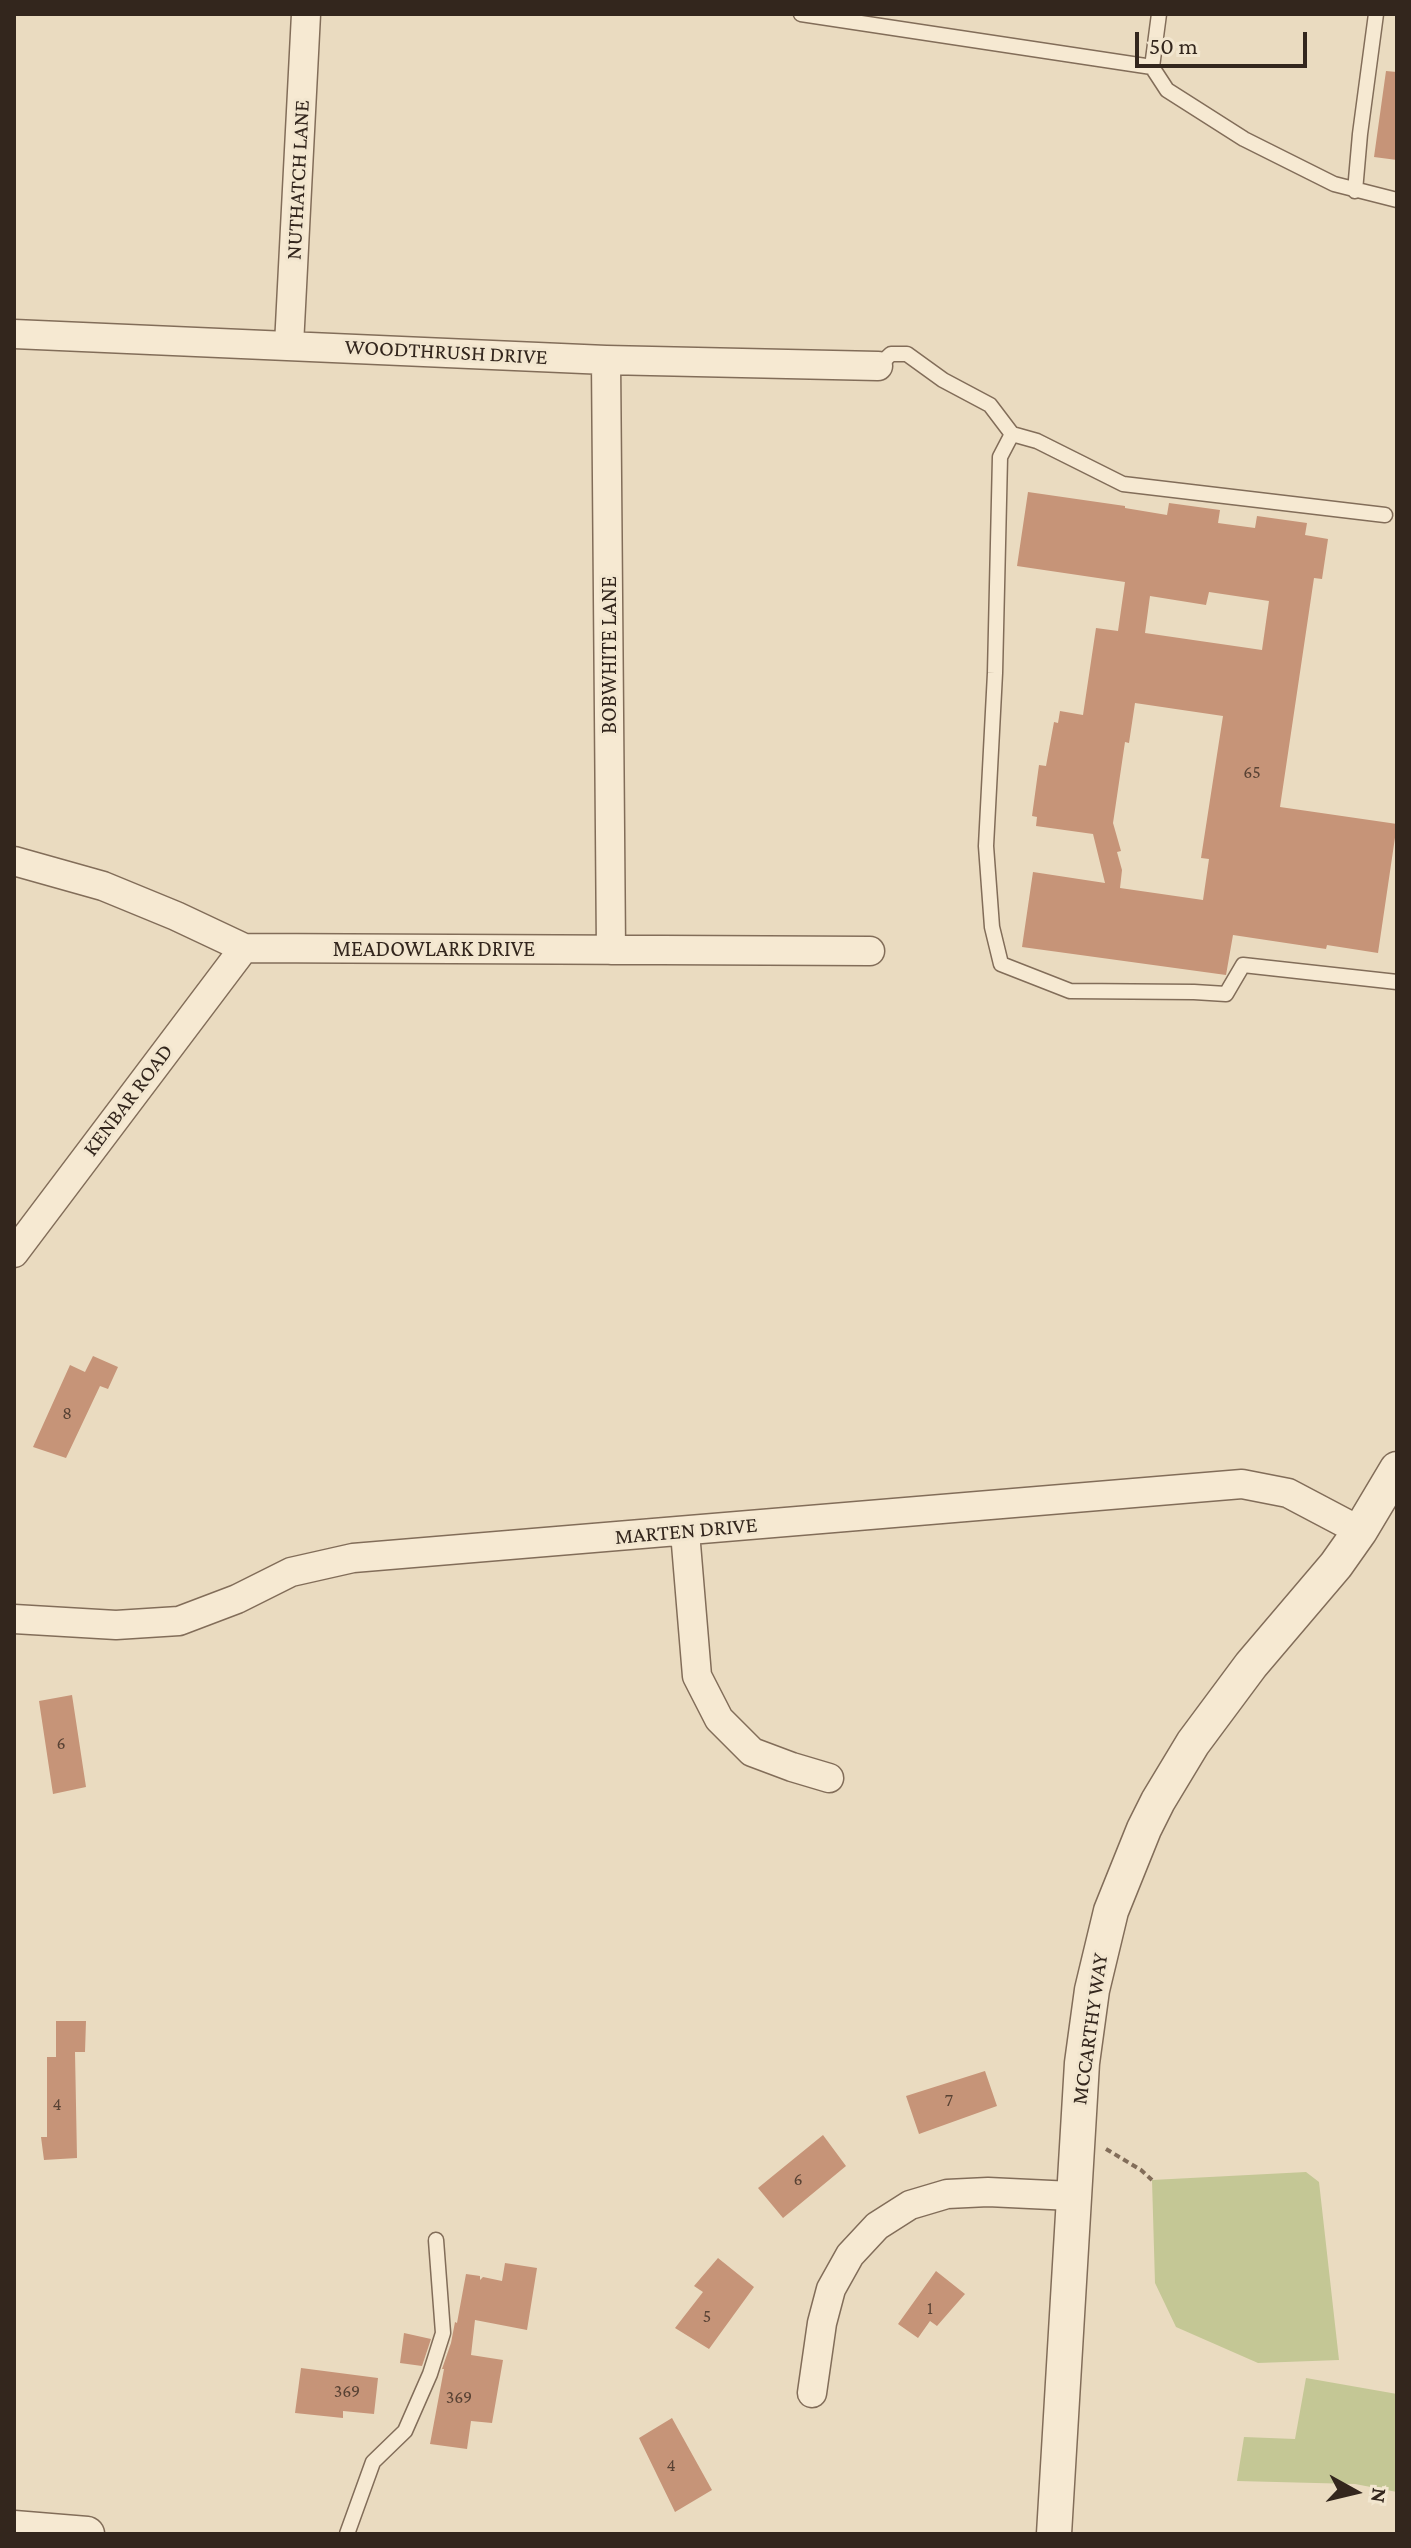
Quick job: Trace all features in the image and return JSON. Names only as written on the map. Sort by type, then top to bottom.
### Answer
[{"type":"street","name":"NUTHATCH LANE","points":[[289,345],[306,14]]},
{"type":"street","name":"WOODTHRUSH DRIVE","points":[[14,334],[606,360],[878,366]]},
{"type":"street","name":"BOBWHITE LANE","points":[[606,360],[611,950]]},
{"type":"street","name":"MEADOWLARK DRIVE","points":[[14,861],[103,886],[244,948],[870,951]]},
{"type":"street","name":"KENBAR ROAD","points":[[14,1253],[244,948]]},
{"type":"street","name":"MCCARTHY WAY","points":[[1054,2534],[1072,2196],[1084,2041],[1097,1964],[1121,1884],[1144,1829],[1174,1773],[1212,1715],[1336,1565],[1397,1469]]},
{"type":"street","name":"MARTEN DRIVE","points":[[14,1619],[116,1625],[179,1621],[237,1599],[291,1572],[353,1558],[1242,1484],[1288,1493],[1360,1531]]},
{"type":"street","points":[[685,1532],[697,1676],[719,1719],[752,1752],[829,1778]]},
{"type":"street","points":[[812,2393],[822,2323],[831,2289],[850,2255],[877,2226],[910,2205],[947,2194],[988,2192],[1072,2196]]},
{"type":"street","points":[[14,2528],[87,2534]]},
{"type":"lane","points":[[801,14],[1152,67]]},
{"type":"lane","points":[[1159,14],[1152,67],[1167,90],[1244,139],[1334,184],[1397,200]]},
{"type":"lane","points":[[1355,191],[1376,14]]},
{"type":"lane","points":[[878,366],[891,354],[907,354],[943,380],[990,405],[1012,434],[1037,441],[1123,484],[1385,515]]},
{"type":"lane","points":[[1012,434],[1000,457],[995,673],[986,846],[992,927],[1001,964],[1070,991],[1226,994],[1243,965],[1397,982]]},
{"type":"lane","points":[[347,2534],[373,2462],[405,2431],[430,2374],[443,2333],[436,2240]]},
{"type":"path","points":[[1075,2148],[1108,2149],[1152,2180]]},
{"type":"green space","points":[[1306,2172],[1319,2182],[1339,2360],[1258,2363],[1176,2327],[1155,2283],[1152,2180]]},
{"type":"green space","points":[[1306,2378],[1397,2394],[1397,2492],[1355,2484],[1237,2481],[1244,2437],[1295,2439]]},
{"type":"building","points":[[1386,71],[1397,72],[1397,160],[1374,157]]},
{"type":"building","points":[[1028,492],[1167,515],[1169,503],[1220,510],[1218,523],[1255,528],[1257,516],[1307,523],[1305,535],[1328,539],[1322,579],[1314,578],[1280,807],[1397,824],[1378,953],[1327,945],[1326,949],[1233,935],[1226,975],[1022,947],[1033,872],[1105,883],[1093,834],[1036,826],[1037,817],[1032,816],[1039,765],[1046,766],[1054,722],[1058,723],[1060,711],[1083,715],[1096,628],[1118,631],[1125,582],[1017,566]],"holes":[[[1209,592],[1269,601],[1262,650],[1145,633],[1150,596],[1206,605]],[[1135,703],[1223,716],[1201,858],[1209,859],[1203,900],[1120,888],[1122,870],[1117,852],[1121,851],[1113,823],[1125,742],[1129,743]]]},
{"type":"building","points":[[93,1356],[118,1367],[108,1389],[100,1386],[66,1458],[33,1447],[70,1365],[85,1372]]},
{"type":"building","points":[[72,1695],[86,1787],[53,1794],[39,1701]]},
{"type":"building","points":[[56,2021],[86,2021],[85,2052],[75,2052],[77,2158],[44,2160],[41,2137],[47,2137],[47,2057],[56,2057]]},
{"type":"building","points":[[985,2071],[997,2106],[919,2134],[906,2096]]},
{"type":"building","points":[[823,2135],[846,2166],[783,2218],[758,2188]]},
{"type":"building","points":[[718,2258],[754,2287],[709,2349],[675,2328],[703,2292],[694,2286]]},
{"type":"building","points":[[505,2263],[537,2268],[527,2330],[475,2320],[471,2355],[503,2360],[492,2423],[471,2421],[467,2449],[430,2444],[442,2369],[457,2323],[466,2274],[480,2276],[480,2280],[483,2277],[502,2281]]},
{"type":"building","points":[[936,2271],[965,2294],[937,2326],[930,2321],[918,2338],[898,2324]]},
{"type":"building","points":[[404,2333],[431,2339],[422,2366],[400,2363]]},
{"type":"building","points":[[301,2368],[378,2378],[374,2414],[343,2411],[343,2418],[295,2413]]},
{"type":"building","points":[[672,2418],[712,2490],[675,2512],[639,2438]]}]
